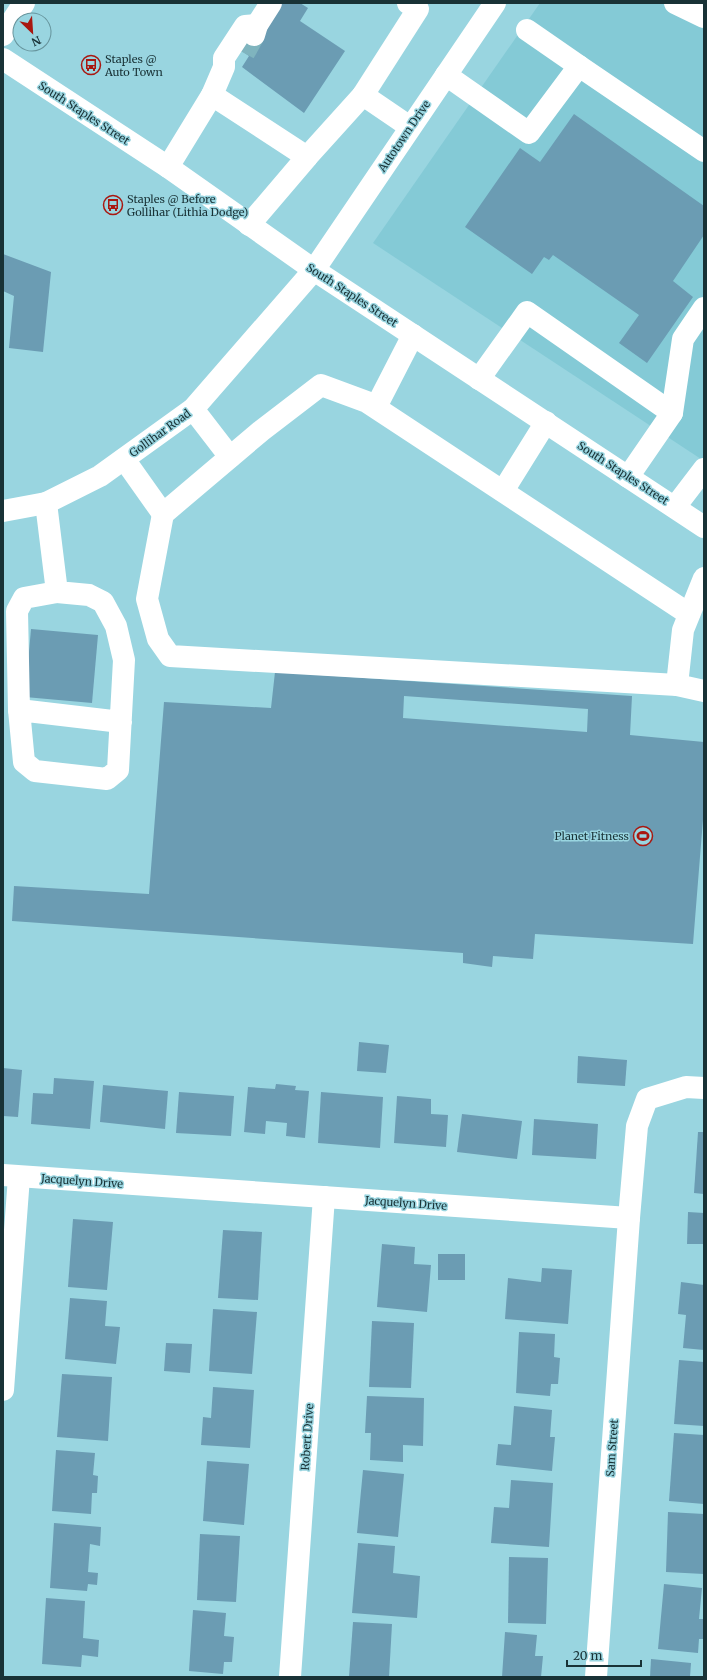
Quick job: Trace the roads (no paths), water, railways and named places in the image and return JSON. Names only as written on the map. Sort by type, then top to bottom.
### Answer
[{"type":"street","points":[[3,35],[24,3]]},
{"type":"street","points":[[224,67],[238,62],[271,3]]},
{"type":"street","name":"Autotown Drive","points":[[314,270],[410,127],[496,3]]},
{"type":"street","points":[[675,3],[704,17]]},
{"type":"street","points":[[249,225],[363,94],[415,5]]},
{"type":"street","points":[[168,167],[212,95],[224,67],[224,58],[245,26],[252,38]]},
{"type":"street","points":[[527,30],[704,151]]},
{"type":"street","name":"South Staples Street","points":[[3,60],[168,167],[314,270],[704,527]]},
{"type":"street","points":[[446,75],[529,133],[579,66]]},
{"type":"street","points":[[363,94],[410,127]]},
{"type":"street","points":[[212,95],[307,157]]},
{"type":"street","name":"Gollihar Road","points":[[3,512],[46,503],[100,476],[193,409],[314,270]]},
{"type":"street","points":[[628,477],[672,413],[683,339],[704,308]]},
{"type":"street","points":[[480,379],[527,312],[672,413]]},
{"type":"street","points":[[376,407],[413,335]]},
{"type":"street","points":[[690,614],[376,407],[367,402],[321,385],[260,431],[163,514],[147,599],[158,639],[170,656],[677,685],[704,691]]},
{"type":"street","points":[[193,409],[230,457]]},
{"type":"street","points":[[503,491],[546,422]]},
{"type":"street","points":[[124,459],[163,514]]},
{"type":"street","points":[[675,507],[704,470]]},
{"type":"street","points":[[46,503],[57,592]]},
{"type":"street","points":[[677,685],[683,630],[704,578]]},
{"type":"street","points":[[57,592],[89,595],[103,602],[116,626],[124,660],[121,722],[118,770],[107,779],[35,771],[24,762],[19,710],[10,688],[17,611],[24,598],[57,592]]},
{"type":"street","points":[[19,710],[121,722]]},
{"type":"street","points":[[629,1218],[637,1126],[647,1099],[686,1087],[704,1088]]},
{"type":"street","points":[[3,1390],[11,1176]]},
{"type":"street","name":"Jacquelyn Drive","points":[[11,1176],[629,1218]]},
{"type":"street","name":"Robert Drive","points":[[290,1677],[324,1197]]},
{"type":"street","name":"Sam Street","points":[[596,1677],[629,1218]]},
{"type":"tunnel","points":[[244,53],[254,35]]},
{"type":"place","name":"Staples @ Auto Town","points":[[91,65]]},
{"type":"place","name":"Staples @ Before Gollihar (Lithia Dodge)","points":[[113,205]]},
{"type":"place","name":"Planet Fitness","points":[[643,836]]}]
